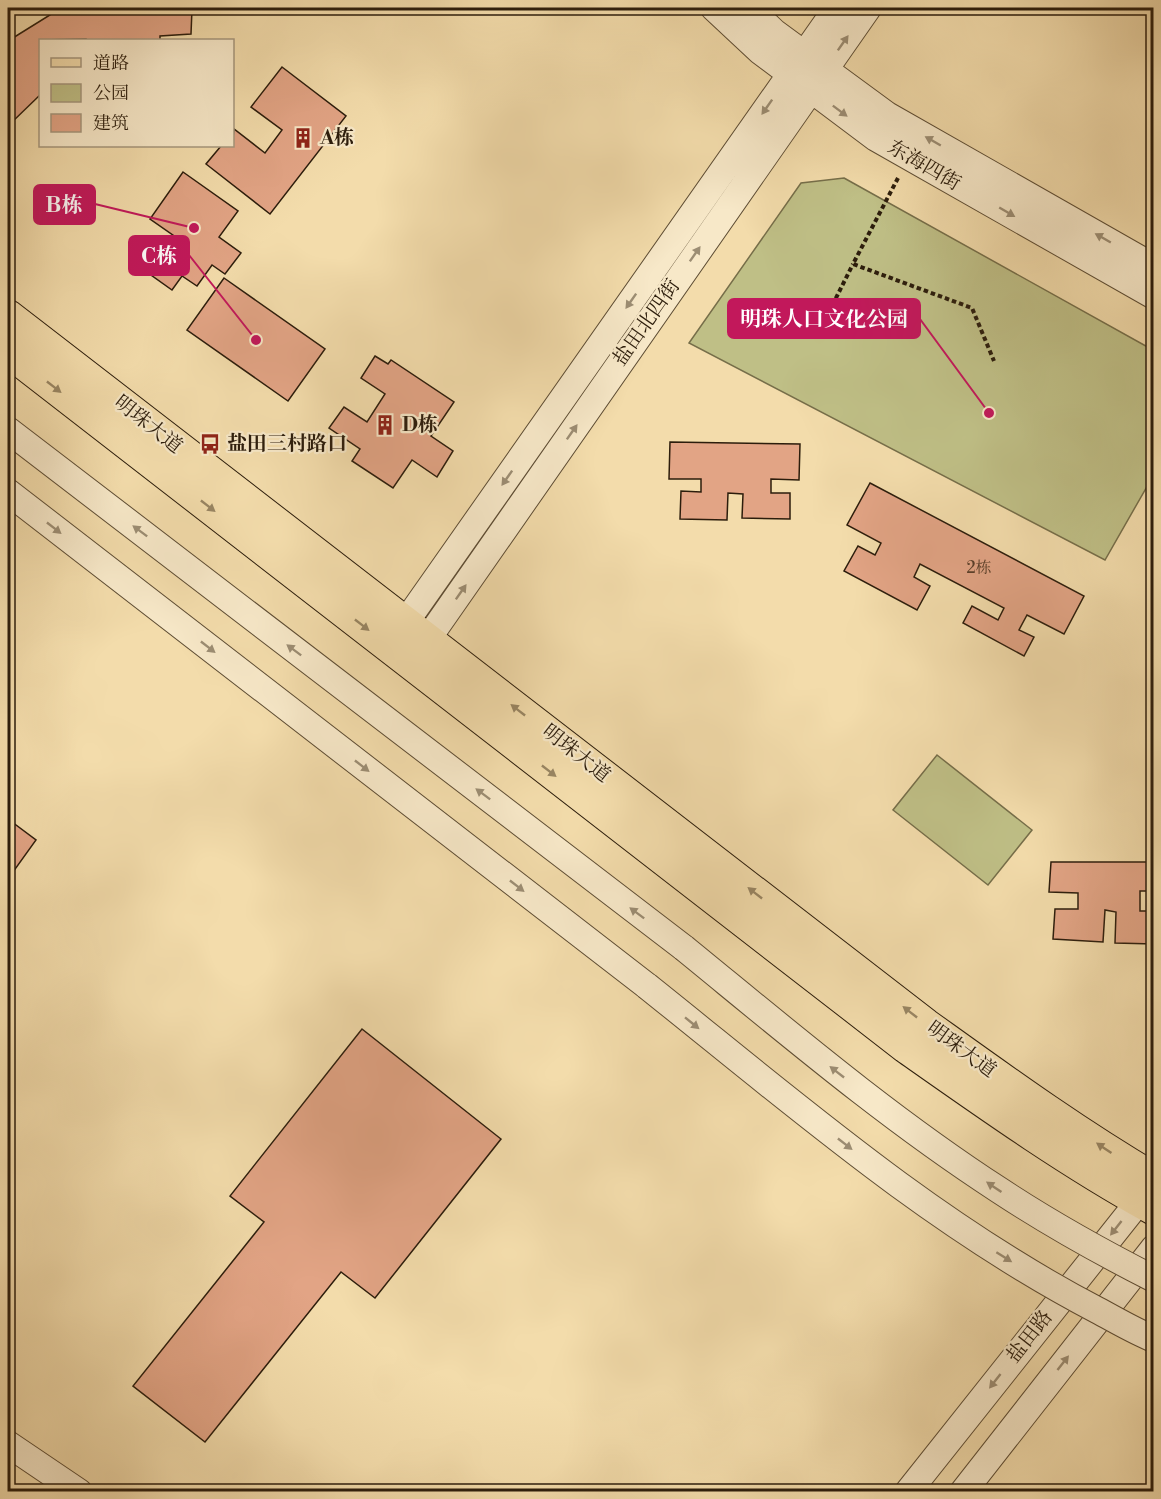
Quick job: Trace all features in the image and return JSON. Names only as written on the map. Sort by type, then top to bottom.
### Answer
[{"type":"main road","name":"明珠大道","points":[[8,316],[926,1025],[1023,1095],[1116,1157],[1150,1193]]},
{"type":"main road","name":"明珠大道","points":[[8,351],[906,1047],[1005,1117],[1099,1179],[1150,1193]]},
{"type":"street","name":"东海四街","points":[[714,8],[760,51],[797,64]]},
{"type":"street","name":"东海四街","points":[[749,8],[774,32],[797,64],[817,79],[876,138],[1154,296]]},
{"type":"street","name":"盐田北四街","points":[[416,631],[837,8]]},
{"type":"street","name":"盐田北四街","points":[[416,631],[868,8]]},
{"type":"street","name":"东海四街","points":[[817,79],[887,115],[1154,267]]},
{"type":"street","points":[[8,430],[684,948],[838,1074],[917,1134],[998,1190],[1085,1243],[1154,1279]]},
{"type":"street","points":[[8,492],[647,986],[882,1173],[964,1232],[1055,1288],[1154,1339]]},
{"type":"street","name":"盐田路","points":[[908,1491],[1150,1193]]},
{"type":"street","points":[[963,1491],[1154,1248]]},
{"type":"street","points":[[8,1444],[79,1491]]},
{"type":"path","points":[[819,332],[909,157]]},
{"type":"path","points":[[853,264],[972,308],[994,361]]},
{"type":"green space","points":[[844,178],[1153,350],[1153,476],[1105,560],[689,343],[801,183]]},
{"type":"green space","points":[[937,755],[1032,830],[988,885],[893,810]]},
{"type":"building","points":[[85,8],[192,9],[191,34],[160,36],[160,39],[39,39],[39,96],[10,124],[8,122],[8,41],[53,13]]},
{"type":"building","name":"A栋","points":[[282,67],[346,116],[270,214],[206,164],[220,147],[234,147],[234,129],[265,153],[282,130],[251,107]]},
{"type":"building","points":[[183,172],[238,211],[219,237],[241,253],[225,274],[212,265],[197,286],[182,276],[172,290],[151,275],[177,238],[150,219]]},
{"type":"building","points":[[224,278],[325,349],[288,401],[187,330]]},
{"type":"building","name":"D栋","points":[[375,356],[388,364],[391,360],[454,402],[431,436],[453,451],[437,477],[412,460],[393,488],[352,461],[360,449],[329,428],[344,407],[367,422],[385,394],[361,378]]},
{"type":"building","points":[[670,442],[800,444],[799,480],[771,479],[771,493],[790,493],[790,519],[742,518],[743,494],[728,493],[727,520],[680,519],[681,491],[701,492],[701,479],[669,479]]},
{"type":"building","points":[[870,483],[1084,596],[1064,634],[1027,615],[1019,630],[1034,637],[1024,656],[963,623],[972,606],[998,620],[1004,608],[920,564],[914,577],[930,586],[917,610],[844,571],[858,546],[875,555],[881,543],[847,525]]},
{"type":"building","points":[[8,819],[36,840],[8,879]]},
{"type":"building","points":[[1051,862],[1154,862],[1154,891],[1140,891],[1140,911],[1154,911],[1154,944],[1115,943],[1116,912],[1105,910],[1103,942],[1053,939],[1055,909],[1078,909],[1078,893],[1049,892]]},
{"type":"building","points":[[362,1029],[501,1139],[375,1298],[341,1272],[205,1442],[133,1386],[264,1222],[230,1196]]},
{"type":"place","name":"A栋","points":[[303,138]]},
{"type":"place","name":"B栋","points":[[194,228]]},
{"type":"place","name":"C栋","points":[[256,340]]},
{"type":"place","name":"明珠人口文化公园","points":[[989,413]]},
{"type":"place","name":"D栋","points":[[385,425]]},
{"type":"place","name":"盐田三村路口","points":[[210,444]]}]
